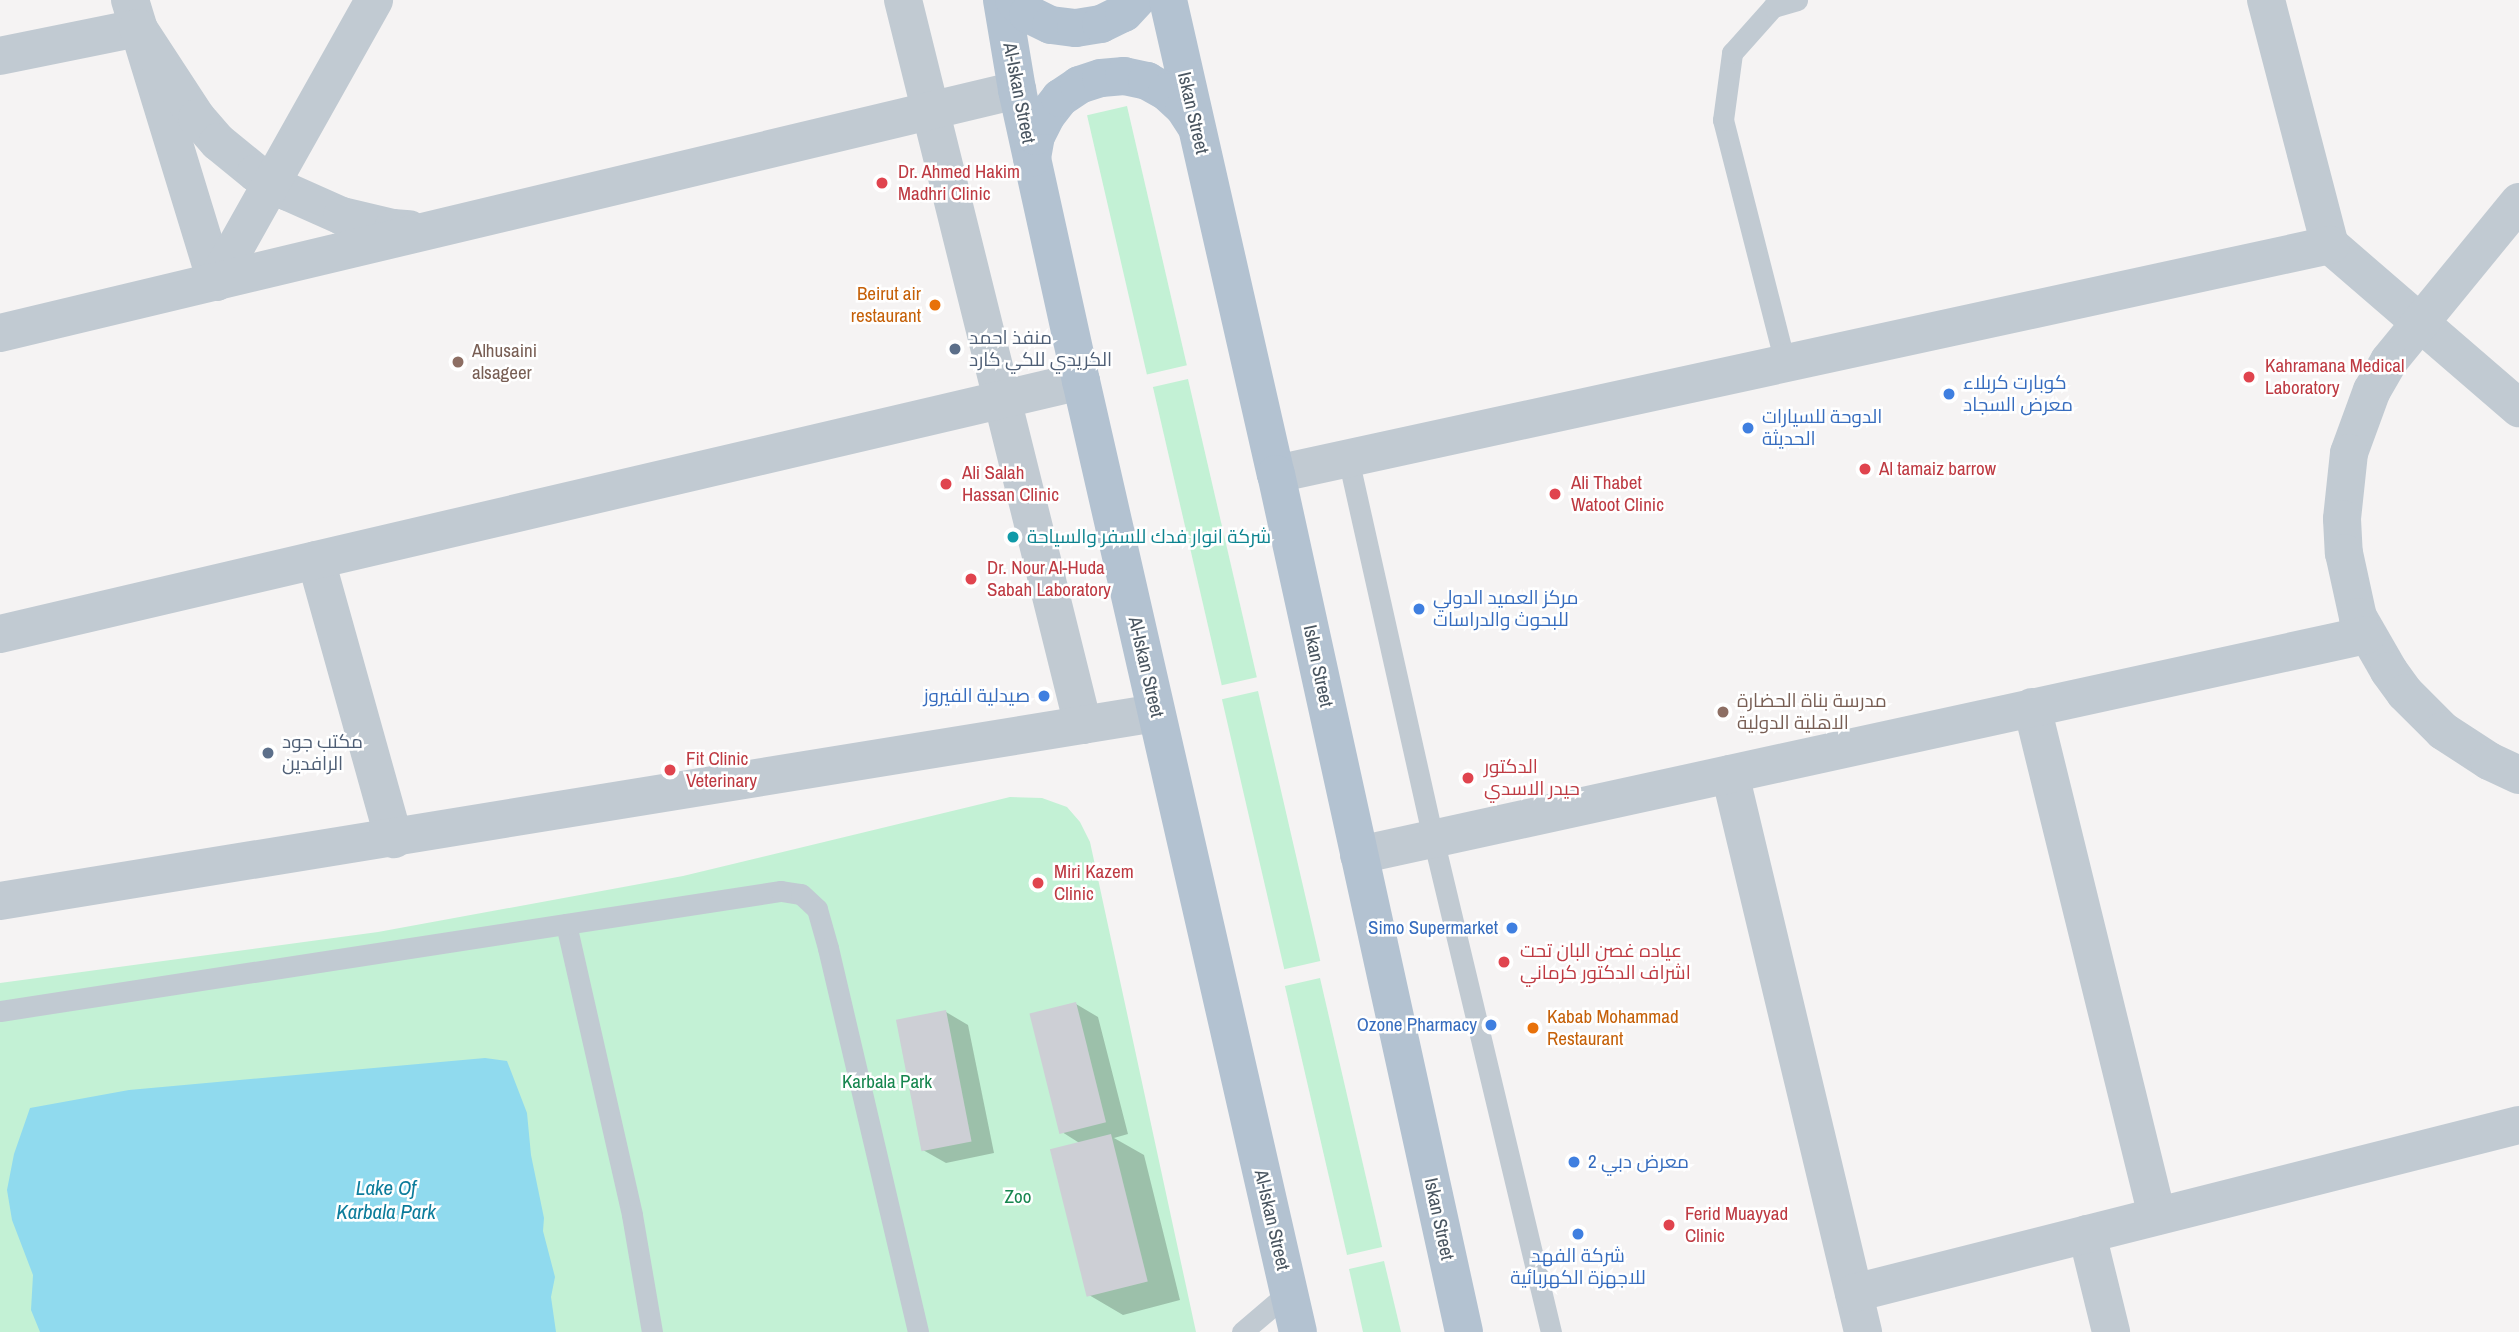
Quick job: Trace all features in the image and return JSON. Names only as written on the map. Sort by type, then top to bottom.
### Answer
[{"type":"main road","name":"Al-Iskan Street","points":[[1002,0],[1031,158],[1298,1332]]},
{"type":"main road","points":[[1014,0],[1028,14],[1051,25],[1076,28],[1101,24],[1124,13],[1136,0]]},
{"type":"main road","name":"Iskan Street","points":[[1168,0],[1276,474],[1464,1332]]},
{"type":"main road","points":[[1031,158],[1036,136],[1046,116],[1060,98],[1079,85],[1101,78],[1124,76],[1147,81],[1167,92],[1184,108],[1196,127]]},
{"type":"street","points":[[216,282],[374,0]]},
{"type":"street","points":[[903,0],[1083,725]]},
{"type":"street","points":[[2266,0],[2330,245],[2519,408]]},
{"type":"street","points":[[134,14],[197,118],[233,155],[272,182],[342,216],[393,229],[430,232]]},
{"type":"street","points":[[0,57],[134,14]]},
{"type":"street","points":[[134,14],[216,282]]},
{"type":"street","points":[[0,333],[931,113],[1017,90]]},
{"type":"street","points":[[2519,202],[2389,361],[2372,390],[2356,432],[2344,486],[2344,553],[2358,617],[2366,635],[2404,693],[2423,713],[2465,747],[2519,775]]},
{"type":"street","points":[[1276,474],[2330,245]]},
{"type":"street","points":[[0,634],[1081,381]]},
{"type":"street","points":[[316,560],[394,839]]},
{"type":"street","points":[[1359,855],[2366,635]]},
{"type":"street","points":[[2032,707],[2157,1216]]},
{"type":"street","points":[[0,901],[1156,713]]},
{"type":"street","points":[[1730,774],[1863,1332]]},
{"type":"street","points":[[1853,1293],[2519,1125]]},
{"type":"street","points":[[2087,1234],[2111,1332]]},
{"type":"lane","points":[[1785,363],[1723,120],[1732,53],[1773,7],[1797,0]]},
{"type":"lane","points":[[1348,458],[1433,838],[1552,1332]]},
{"type":"lane","points":[[0,1011],[781,891],[801,894],[817,909],[918,1332]]},
{"type":"lane","points":[[566,923],[632,1215],[652,1332]]},
{"type":"lane","points":[[1242,1332],[1289,1292]]},
{"type":"green space","points":[[1127,106],[1187,365],[1147,374],[1087,115]]},
{"type":"green space","points":[[1188,379],[1257,677],[1222,685],[1153,387]]},
{"type":"green space","points":[[1258,691],[1320,961],[1284,969],[1222,699]]},
{"type":"green space","name":"Karbala Park","points":[[1010,797],[1042,798],[1067,807],[1080,822],[1090,842],[1196,1332],[0,1332],[0,983],[378,932],[683,876]]},
{"type":"green space","points":[[1320,978],[1382,1247],[1347,1255],[1285,986]]},
{"type":"green space","points":[[1384,1261],[1401,1332],[1363,1332],[1349,1269]]},
{"type":"water","name":"Lake Of Karbala Park","points":[[485,1058],[507,1061],[527,1113],[531,1155],[544,1218],[543,1231],[555,1277],[551,1297],[556,1332],[40,1332],[31,1310],[33,1275],[12,1220],[7,1190],[14,1154],[30,1108],[129,1090]]},
{"type":"building","points":[[1076,1002],[1106,1122],[1059,1134],[1029,1014]]},
{"type":"building","points":[[946,1010],[972,1142],[922,1151],[896,1020]]},
{"type":"building","points":[[1111,1134],[1148,1281],[1087,1297],[1050,1149]]},
{"type":"place","name":"Dr. Ahmed Hakim Madhri Clinic","points":[[882,183]]},
{"type":"place","name":"Beirut air restaurant","points":[[935,305]]},
{"type":"place","name":"منفذ احمد الكريدي للكي كارد","points":[[955,349]]},
{"type":"place","name":"Alhusaini alsageer","points":[[458,362]]},
{"type":"place","name":"Kahramana Medical Laboratory","points":[[2249,377]]},
{"type":"place","name":"كوبارت كربلاء معرض السجاد","points":[[1949,394]]},
{"type":"place","name":"الدوحة للسيارات الحديثة","points":[[1748,428]]},
{"type":"place","name":"Al tamaiz barrow","points":[[1865,469]]},
{"type":"place","name":"Ali Salah Hassan Clinic","points":[[946,484]]},
{"type":"place","name":"Ali Thabet Watoot Clinic","points":[[1555,494]]},
{"type":"place","name":"شركة انوار فدك للسفر والسياحة","points":[[1013,537]]},
{"type":"place","name":"Dr. Nour Al-Huda Sabah Laboratory","points":[[971,579]]},
{"type":"place","name":"مركز العميد الدولي للبحوث والدراسات","points":[[1419,609]]},
{"type":"place","name":"صيدلية الفيروز","points":[[1044,696]]},
{"type":"place","name":"مدرسة بناة الحضارة الاهلية الدولية","points":[[1723,712]]},
{"type":"place","name":"مكتب جود الرافدين","points":[[268,753]]},
{"type":"place","name":"Fit Clinic Veterinary","points":[[670,770]]},
{"type":"place","name":"الدكتور حيدر الاسدي","points":[[1468,778]]},
{"type":"place","name":"Miri Kazem Clinic","points":[[1038,883]]},
{"type":"place","name":"Simo Supermarket","points":[[1512,928]]},
{"type":"place","name":"عياده غصن البان تحت اشراف الدكتور كرماني","points":[[1504,962]]},
{"type":"place","name":"Ozone Pharmacy","points":[[1491,1025]]},
{"type":"place","name":"Kabab Mohammad Restaurant","points":[[1533,1028]]},
{"type":"place","name":"معرض دبي 2","points":[[1574,1162]]},
{"type":"place","name":"Ferid Muayyad Clinic","points":[[1669,1225]]},
{"type":"place","name":"شركة الفهد للاجهزة الكهربائية","points":[[1578,1234]]},
{"type":"park label","name":"Zoo","points":[[1018,1197]]}]
